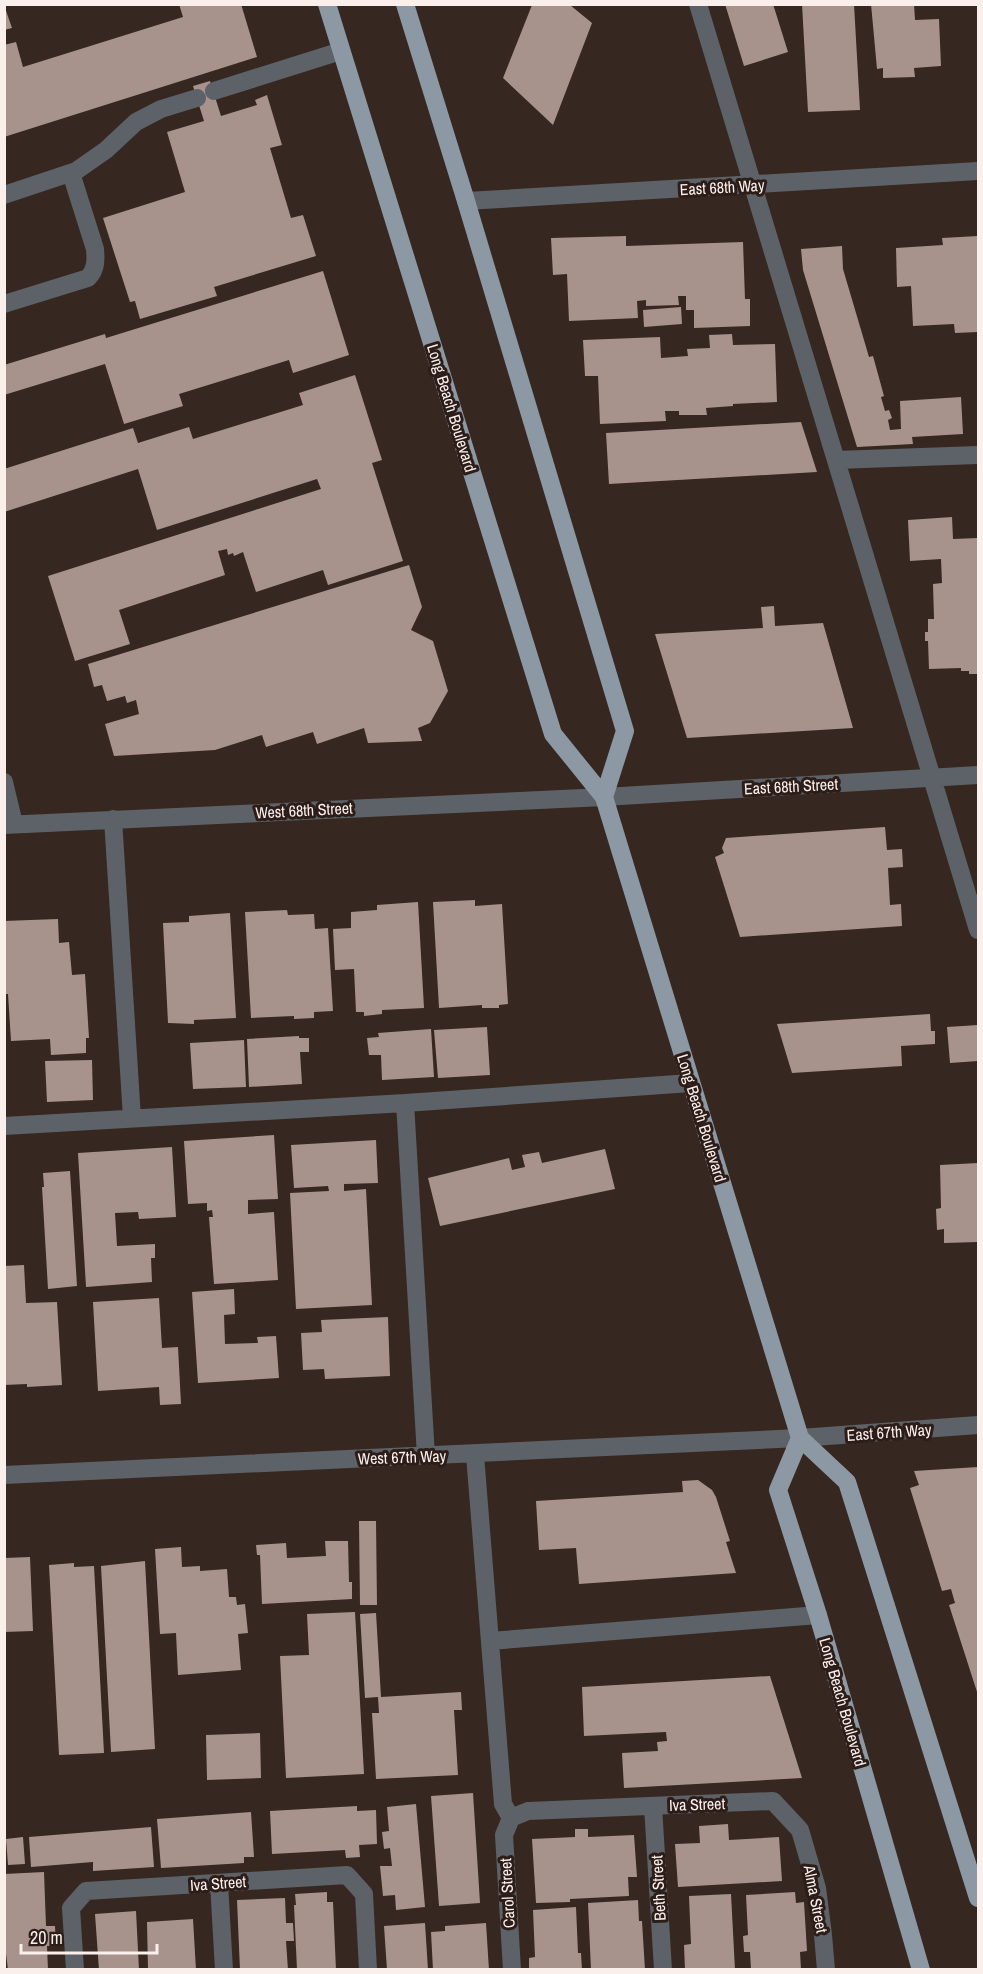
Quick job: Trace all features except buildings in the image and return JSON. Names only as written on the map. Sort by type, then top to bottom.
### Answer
[{"type":"main road","name":"Long Beach Boulevard","points":[[327,4],[554,734],[604,797],[800,1438],[847,1482],[978,1898]]},
{"type":"main road","points":[[405,4],[625,731],[604,797]]},
{"type":"main road","name":"Long Beach Boulevard","points":[[800,1438],[778,1490],[818,1615],[921,1970]]},
{"type":"street","points":[[698,4],[978,930]]},
{"type":"street","points":[[4,195],[71,173],[106,150],[136,122],[161,108],[341,51]]},
{"type":"street","name":"East 68th Way","points":[[466,201],[753,186],[978,171]]},
{"type":"street","points":[[4,304],[88,278],[93,273],[96,249],[71,173]]},
{"type":"street","points":[[836,460],[978,455]]},
{"type":"street","name":"East 68th Street","points":[[604,797],[978,775]]},
{"type":"street","points":[[4,782],[10,824]]},
{"type":"street","name":"West 68th Street","points":[[10,824],[604,797]]},
{"type":"street","points":[[113,819],[132,1118]]},
{"type":"street","points":[[4,1126],[405,1103],[691,1083]]},
{"type":"street","points":[[405,1103],[426,1456]]},
{"type":"street","name":"East 67th Way","points":[[800,1438],[978,1425]]},
{"type":"street","name":"West 67th Way","points":[[4,1475],[475,1455],[800,1438]]},
{"type":"street","points":[[475,1455],[503,1804],[511,1818]]},
{"type":"street","points":[[490,1641],[818,1615]]},
{"type":"street","name":"Iva Street","points":[[511,1818],[528,1811],[774,1801],[800,1830]]},
{"type":"street","name":"Beth Street","points":[[653,1806],[663,1970]]},
{"type":"street","name":"Carol Street","points":[[511,1818],[504,1835],[512,1970]]},
{"type":"street","name":"Alma Street","points":[[800,1830],[817,1888],[824,1935],[826,1970]]},
{"type":"street","name":"Iva Street","points":[[75,1970],[71,1908],[86,1891],[347,1875],[364,1894],[368,1970]]},
{"type":"street","points":[[219,1883],[224,1970]]}]
